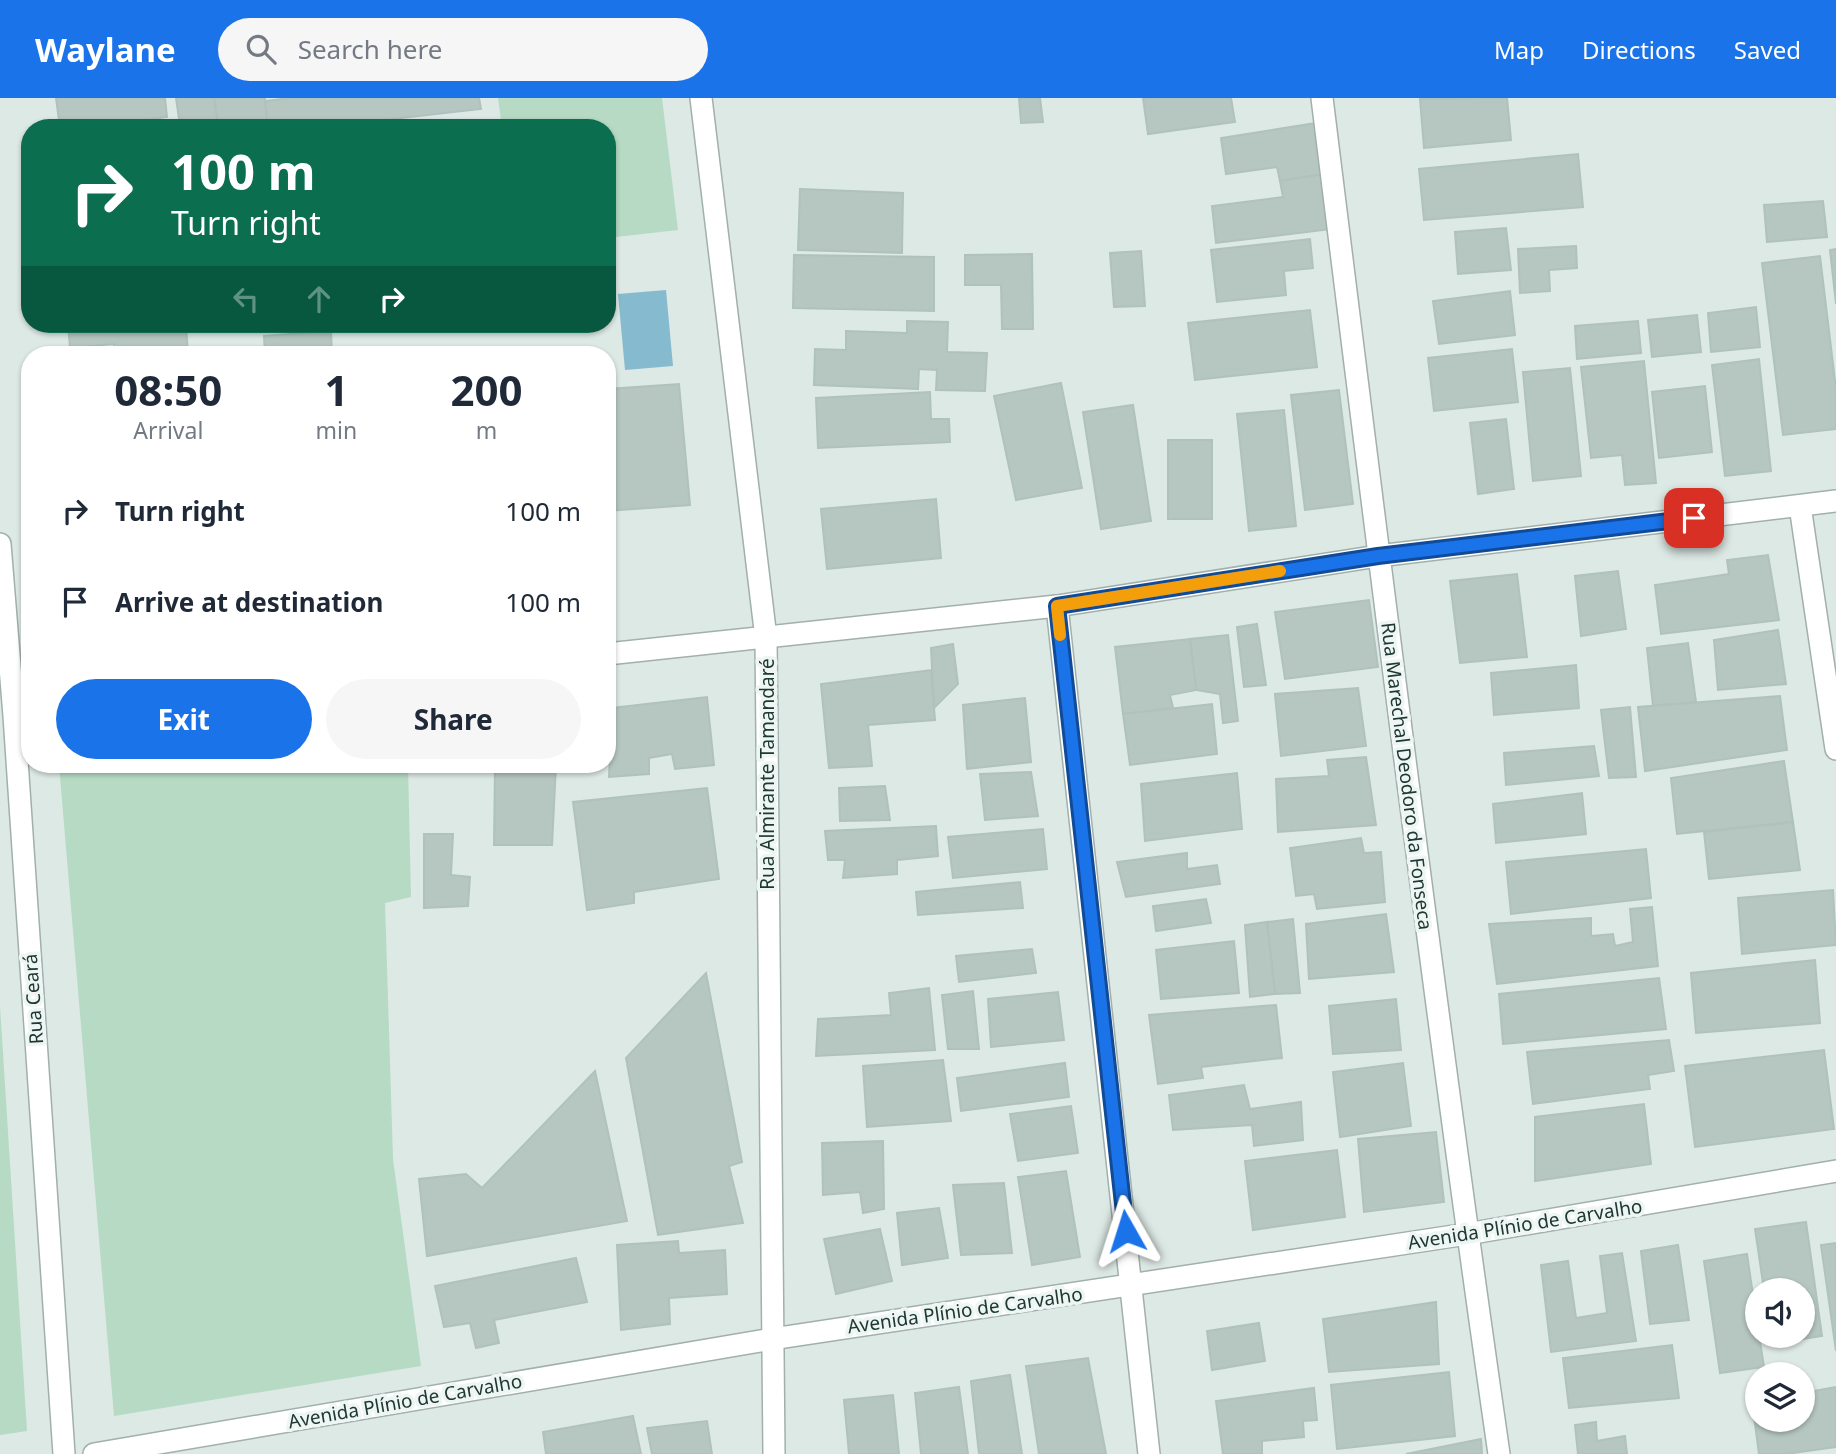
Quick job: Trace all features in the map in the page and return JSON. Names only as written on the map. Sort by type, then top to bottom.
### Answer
[{"type":"street","name":"Rua Almirante Tamandaré","points":[[701,98],[766,638],[774,1454]]},
{"type":"street","name":"Rua Marechal Deodoro da Fonseca","points":[[1322,98],[1378,556],[1467,1234],[1499,1454]]},
{"type":"street","points":[[616,653],[1057,606],[1378,556],[1836,501]]},
{"type":"street","points":[[1800,506],[1836,749]]},
{"type":"street","name":"Rua Ceará","points":[[0,544],[15,716],[64,1454]]},
{"type":"street","points":[[1057,606],[1149,1454]]},
{"type":"street","name":"Avenida Plínio de Carvalho","points":[[94,1454],[772,1339],[1467,1234],[1836,1171]]},
{"type":"green space","points":[[498,98],[662,98],[678,230],[616,237],[616,119],[501,119]]},
{"type":"green space","points":[[60,773],[408,773],[411,897],[385,903],[393,1159],[421,1366],[114,1416]]},
{"type":"green space","points":[[0,1006],[27,1431],[0,1435]]},
{"type":"water","points":[[666,290],[673,366],[625,370],[618,294]]},
{"type":"building","points":[[56,98],[165,98],[167,117],[59,119]]},
{"type":"building","points":[[176,98],[214,98],[218,119],[179,119]]},
{"type":"building","points":[[214,98],[265,98],[267,119],[218,119]]},
{"type":"building","points":[[290,98],[479,98],[481,109],[393,119],[267,119],[265,101]]},
{"type":"building","points":[[1019,98],[1040,98],[1043,122],[1021,123]]},
{"type":"building","points":[[1143,98],[1231,98],[1235,122],[1148,134]]},
{"type":"building","points":[[1507,98],[1511,140],[1424,148],[1420,99]]},
{"type":"building","points":[[1316,123],[1324,174],[1280,181],[1277,167],[1226,174],[1221,138]]},
{"type":"building","points":[[1578,154],[1583,207],[1424,220],[1419,169]]},
{"type":"building","points":[[1324,174],[1332,229],[1216,243],[1212,206],[1283,197],[1280,181]]},
{"type":"building","points":[[800,189],[903,193],[902,253],[798,250]]},
{"type":"building","points":[[1823,201],[1827,237],[1767,242],[1764,205]]},
{"type":"building","points":[[1506,228],[1511,270],[1458,274],[1455,232]]},
{"type":"building","points":[[1310,239],[1313,268],[1284,271],[1286,295],[1217,302],[1211,250]]},
{"type":"building","points":[[1576,246],[1577,268],[1549,270],[1550,291],[1520,293],[1518,249]]},
{"type":"building","points":[[1836,249],[1836,304],[1830,250]]},
{"type":"building","points":[[1141,251],[1145,306],[1114,307],[1110,253]]},
{"type":"building","points":[[1032,254],[1033,329],[1002,329],[1001,285],[965,285],[965,255]]},
{"type":"building","points":[[794,255],[934,257],[934,311],[793,308]]},
{"type":"building","points":[[1820,256],[1836,389],[1836,429],[1783,435],[1762,263]]},
{"type":"building","points":[[1510,291],[1515,335],[1439,344],[1433,301]]},
{"type":"building","points":[[1756,307],[1760,347],[1711,352],[1708,313]]},
{"type":"building","points":[[1310,310],[1317,367],[1195,380],[1188,323]]},
{"type":"building","points":[[1697,315],[1701,352],[1652,357],[1648,320]]},
{"type":"building","points":[[907,321],[948,322],[947,352],[987,353],[985,391],[936,390],[937,370],[919,369],[918,389],[814,385],[815,349],[846,350],[846,331],[907,333]]},
{"type":"building","points":[[1638,321],[1641,353],[1577,359],[1575,326]]},
{"type":"building","points":[[69,333],[187,333],[187,346],[114,344],[70,346]]},
{"type":"building","points":[[331,333],[332,346],[265,346],[264,336]]},
{"type":"building","points":[[1512,349],[1518,402],[1434,411],[1428,358]]},
{"type":"building","points":[[1759,359],[1771,471],[1725,476],[1712,365]]},
{"type":"building","points":[[1644,361],[1656,483],[1625,485],[1622,455],[1591,458],[1581,367]]},
{"type":"building","points":[[1570,368],[1581,476],[1533,481],[1523,372]]},
{"type":"building","points":[[1061,383],[1082,488],[1016,500],[994,396]]},
{"type":"building","points":[[679,384],[690,505],[616,510],[616,388]]},
{"type":"building","points":[[1705,386],[1712,452],[1659,458],[1652,392]]},
{"type":"building","points":[[1339,390],[1353,504],[1305,510],[1291,395]]},
{"type":"building","points":[[930,392],[931,419],[949,419],[950,442],[818,448],[816,398]]},
{"type":"building","points":[[1133,405],[1151,521],[1101,529],[1083,412]]},
{"type":"building","points":[[1284,410],[1296,526],[1249,531],[1237,414]]},
{"type":"building","points":[[1506,419],[1514,489],[1478,494],[1470,423]]},
{"type":"building","points":[[1168,440],[1212,440],[1212,519],[1168,519]]},
{"type":"building","points":[[936,499],[941,558],[827,569],[821,509]]},
{"type":"building","points":[[1768,555],[1779,620],[1661,634],[1655,585],[1729,574],[1727,560]]},
{"type":"building","points":[[1618,571],[1626,629],[1581,636],[1575,576]]},
{"type":"building","points":[[1517,574],[1527,657],[1460,663],[1450,581]]},
{"type":"building","points":[[1369,600],[1378,667],[1285,679],[1275,612]]},
{"type":"building","points":[[1257,624],[1266,685],[1244,687],[1237,627]]},
{"type":"building","points":[[1778,630],[1786,684],[1718,690],[1714,640]]},
{"type":"building","points":[[1228,635],[1238,721],[1223,723],[1220,694],[1196,690],[1190,639]]},
{"type":"building","points":[[1190,639],[1196,690],[1170,695],[1173,708],[1123,714],[1115,647]]},
{"type":"building","points":[[1688,643],[1696,702],[1653,706],[1647,648]]},
{"type":"building","points":[[953,644],[958,684],[934,708],[931,648]]},
{"type":"building","points":[[1576,665],[1579,708],[1494,715],[1491,673]]},
{"type":"building","points":[[931,670],[935,720],[868,725],[872,766],[829,768],[821,684]]},
{"type":"building","points":[[1358,688],[1366,746],[1281,756],[1275,694]]},
{"type":"building","points":[[1780,696],[1787,750],[1645,771],[1638,707]]},
{"type":"building","points":[[707,697],[714,765],[675,769],[672,754],[649,758],[649,774],[609,777],[609,773],[616,773],[616,708]]},
{"type":"building","points":[[1025,698],[1031,762],[967,769],[963,705]]},
{"type":"building","points":[[1212,704],[1217,754],[1130,765],[1123,714]]},
{"type":"building","points":[[1630,707],[1636,777],[1609,778],[1601,710]]},
{"type":"building","points":[[1594,746],[1599,776],[1506,785],[1504,753]]},
{"type":"building","points":[[1366,757],[1376,825],[1278,832],[1276,779],[1329,776],[1327,760]]},
{"type":"building","points":[[1784,761],[1793,822],[1677,834],[1671,778]]},
{"type":"building","points":[[1031,772],[1038,816],[985,820],[980,774]]},
{"type":"building","points":[[495,773],[556,773],[552,845],[494,845]]},
{"type":"building","points":[[1237,773],[1242,829],[1145,841],[1141,784]]},
{"type":"building","points":[[885,786],[890,820],[840,821],[839,788]]},
{"type":"building","points":[[707,788],[719,879],[634,892],[634,903],[587,910],[573,802]]},
{"type":"building","points":[[1582,793],[1586,834],[1496,843],[1493,804]]},
{"type":"building","points":[[1793,822],[1800,870],[1709,879],[1704,832]]},
{"type":"building","points":[[936,826],[938,856],[897,860],[897,874],[843,878],[845,860],[828,860],[825,831]]},
{"type":"building","points":[[1043,829],[1047,869],[953,878],[948,837]]},
{"type":"building","points":[[424,834],[453,834],[451,875],[470,877],[468,906],[424,908]]},
{"type":"building","points":[[1361,838],[1364,853],[1381,852],[1385,902],[1317,909],[1314,894],[1296,896],[1290,848]]},
{"type":"building","points":[[1646,849],[1651,898],[1511,914],[1506,862]]},
{"type":"building","points":[[1187,853],[1187,869],[1217,865],[1220,884],[1126,897],[1117,862]]},
{"type":"building","points":[[1020,882],[1023,908],[918,915],[916,892]]},
{"type":"building","points":[[1833,890],[1836,945],[1742,954],[1738,898]]},
{"type":"building","points":[[1206,899],[1211,923],[1156,931],[1153,906]]},
{"type":"building","points":[[1652,907],[1658,966],[1497,984],[1489,924],[1591,918],[1591,936],[1613,934],[1615,946],[1633,942],[1630,909]]},
{"type":"building","points":[[1386,914],[1394,972],[1309,979],[1306,924]]},
{"type":"building","points":[[1293,919],[1300,993],[1275,994],[1267,922]]},
{"type":"building","points":[[1267,922],[1275,994],[1250,997],[1245,925]]},
{"type":"building","points":[[1234,941],[1239,993],[1161,999],[1156,950]]},
{"type":"building","points":[[1032,949],[1036,973],[959,982],[956,956]]},
{"type":"building","points":[[1815,960],[1820,1023],[1696,1033],[1691,973]]},
{"type":"building","points":[[706,973],[742,1162],[729,1166],[743,1223],[658,1235],[626,1058]]},
{"type":"building","points":[[1659,978],[1666,1029],[1503,1044],[1499,994]]},
{"type":"building","points":[[929,988],[935,1050],[816,1056],[818,1019],[891,1015],[889,993]]},
{"type":"building","points":[[973,991],[979,1049],[948,1049],[942,995]]},
{"type":"building","points":[[1058,992],[1064,1040],[991,1047],[988,999]]},
{"type":"building","points":[[1396,999],[1401,1050],[1333,1054],[1329,1006]]},
{"type":"building","points":[[1276,1005],[1282,1058],[1201,1067],[1203,1078],[1158,1084],[1149,1015]]},
{"type":"building","points":[[1669,1040],[1674,1071],[1648,1075],[1650,1089],[1533,1104],[1527,1052]]},
{"type":"building","points":[[1824,1050],[1834,1129],[1695,1147],[1685,1066]]},
{"type":"building","points":[[943,1060],[951,1121],[867,1127],[863,1066]]},
{"type":"building","points":[[1065,1063],[1069,1097],[961,1111],[957,1078]]},
{"type":"building","points":[[1403,1063],[1411,1126],[1340,1137],[1333,1072]]},
{"type":"building","points":[[595,1071],[627,1221],[427,1256],[419,1179],[466,1174],[482,1188]]},
{"type":"building","points":[[1244,1085],[1250,1109],[1301,1102],[1303,1140],[1254,1146],[1252,1125],[1173,1130],[1169,1095]]},
{"type":"building","points":[[1644,1104],[1651,1164],[1535,1181],[1535,1117]]},
{"type":"building","points":[[1071,1106],[1078,1153],[1018,1161],[1010,1114]]},
{"type":"building","points":[[1436,1132],[1444,1202],[1364,1212],[1358,1139]]},
{"type":"building","points":[[883,1141],[884,1209],[863,1213],[860,1192],[823,1195],[822,1143]]},
{"type":"building","points":[[1337,1150],[1345,1217],[1253,1230],[1245,1161]]},
{"type":"building","points":[[1066,1171],[1080,1257],[1032,1265],[1018,1177]]},
{"type":"building","points":[[1004,1183],[1012,1253],[961,1255],[953,1185]]},
{"type":"building","points":[[939,1208],[948,1258],[902,1265],[897,1213]]},
{"type":"building","points":[[1806,1222],[1814,1278],[1762,1278],[1755,1229]]},
{"type":"building","points":[[880,1229],[892,1281],[836,1294],[824,1239]]},
{"type":"building","points":[[678,1241],[679,1253],[725,1250],[727,1294],[669,1298],[670,1324],[621,1330],[617,1245]]},
{"type":"building","points":[[1836,1243],[1836,1351],[1821,1245]]},
{"type":"building","points":[[1678,1245],[1689,1320],[1650,1324],[1641,1251]]},
{"type":"building","points":[[1622,1253],[1636,1341],[1551,1352],[1541,1265],[1568,1261],[1576,1318],[1607,1313],[1600,1256]]},
{"type":"building","points":[[1747,1254],[1751,1278],[1745,1278],[1745,1348],[1761,1348],[1763,1362],[1745,1362],[1745,1370],[1720,1373],[1704,1261]]},
{"type":"building","points":[[576,1258],[587,1302],[494,1320],[499,1343],[476,1348],[470,1323],[444,1327],[435,1286]]},
{"type":"building","points":[[1815,1286],[1822,1336],[1815,1337]]},
{"type":"building","points":[[1436,1302],[1439,1364],[1329,1372],[1323,1319]]},
{"type":"building","points":[[1259,1323],[1265,1361],[1212,1370],[1207,1331]]},
{"type":"building","points":[[1672,1345],[1679,1398],[1569,1408],[1563,1358]]},
{"type":"building","points":[[1088,1358],[1106,1454],[1039,1454],[1026,1366]]},
{"type":"building","points":[[1449,1372],[1455,1436],[1337,1449],[1331,1385]]},
{"type":"building","points":[[1010,1375],[1022,1454],[979,1454],[971,1381]]},
{"type":"building","points":[[959,1387],[968,1454],[921,1454],[915,1393]]},
{"type":"building","points":[[1836,1387],[1836,1447],[1786,1454],[1759,1454],[1756,1432],[1815,1432],[1815,1391]]},
{"type":"building","points":[[1314,1388],[1317,1420],[1303,1421],[1304,1437],[1262,1441],[1262,1454],[1223,1454],[1216,1401]]},
{"type":"building","points":[[893,1395],[899,1454],[849,1454],[844,1400]]},
{"type":"building","points":[[633,1416],[641,1454],[546,1454],[543,1432]]},
{"type":"building","points":[[707,1421],[712,1454],[652,1454],[647,1428]]},
{"type":"building","points":[[1596,1422],[1597,1441],[1625,1436],[1627,1454],[1578,1454],[1575,1425]]},
{"type":"building","points":[[1481,1439],[1482,1454],[1406,1454]]},
{"type":"slow traffic","points":[[1060,635],[1057,606],[1280,571]]},
{"type":"route","points":[[1126,1231],[1057,606],[1378,556],[1694,518]]}]
